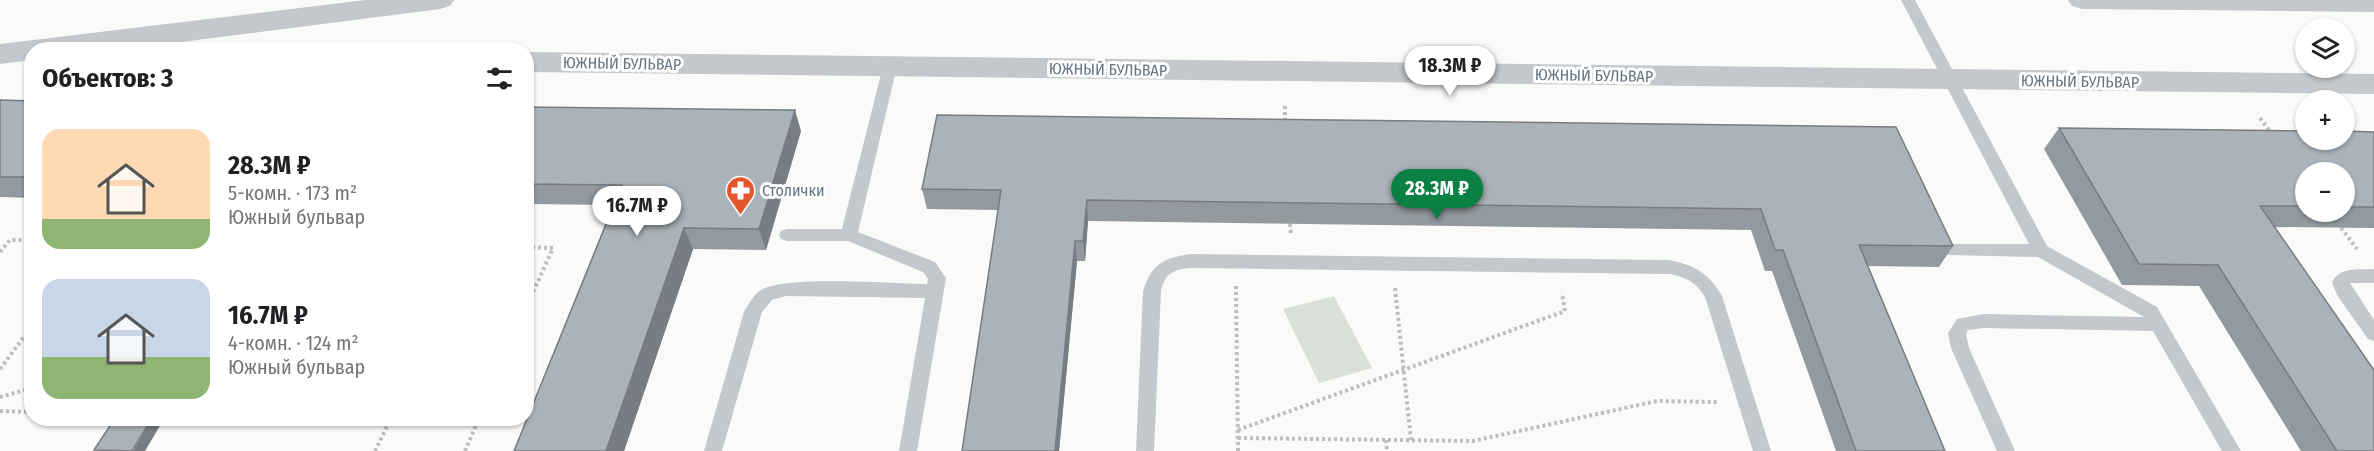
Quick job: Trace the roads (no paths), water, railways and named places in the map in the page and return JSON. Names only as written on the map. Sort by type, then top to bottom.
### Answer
[{"type":"street","points":[[101,42],[440,0]]},
{"type":"street","points":[[2082,0],[2374,3]]},
{"type":"street","points":[[0,55],[24,51]]},
{"type":"street","points":[[0,55],[24,56]]},
{"type":"street","name":"ЮЖНЫЙ БУЛЬВАР","points":[[534,62],[2374,84]]},
{"type":"lane","points":[[1908,0],[2041,251]]},
{"type":"lane","points":[[849,235],[890,66]]},
{"type":"lane","points":[[787,235],[849,235],[928,267],[937,278],[908,451]]},
{"type":"lane","points":[[1953,250],[2041,251],[2151,312],[2232,451]]},
{"type":"lane","points":[[1145,451],[1152,291],[1156,275],[1168,264],[1189,261],[1669,267],[1690,271],[1705,281],[1713,296],[1761,451]]},
{"type":"lane","points":[[2374,276],[2345,277],[2341,282],[2343,290],[2374,334]]},
{"type":"lane","points":[[712,451],[753,312],[759,299],[769,292],[786,289],[936,291]]},
{"type":"lane","points":[[2006,451],[1960,348],[1957,333],[1963,324],[1984,321],[2158,324]]},
{"type":"place","name":"Столички","points":[[741,216]]}]
